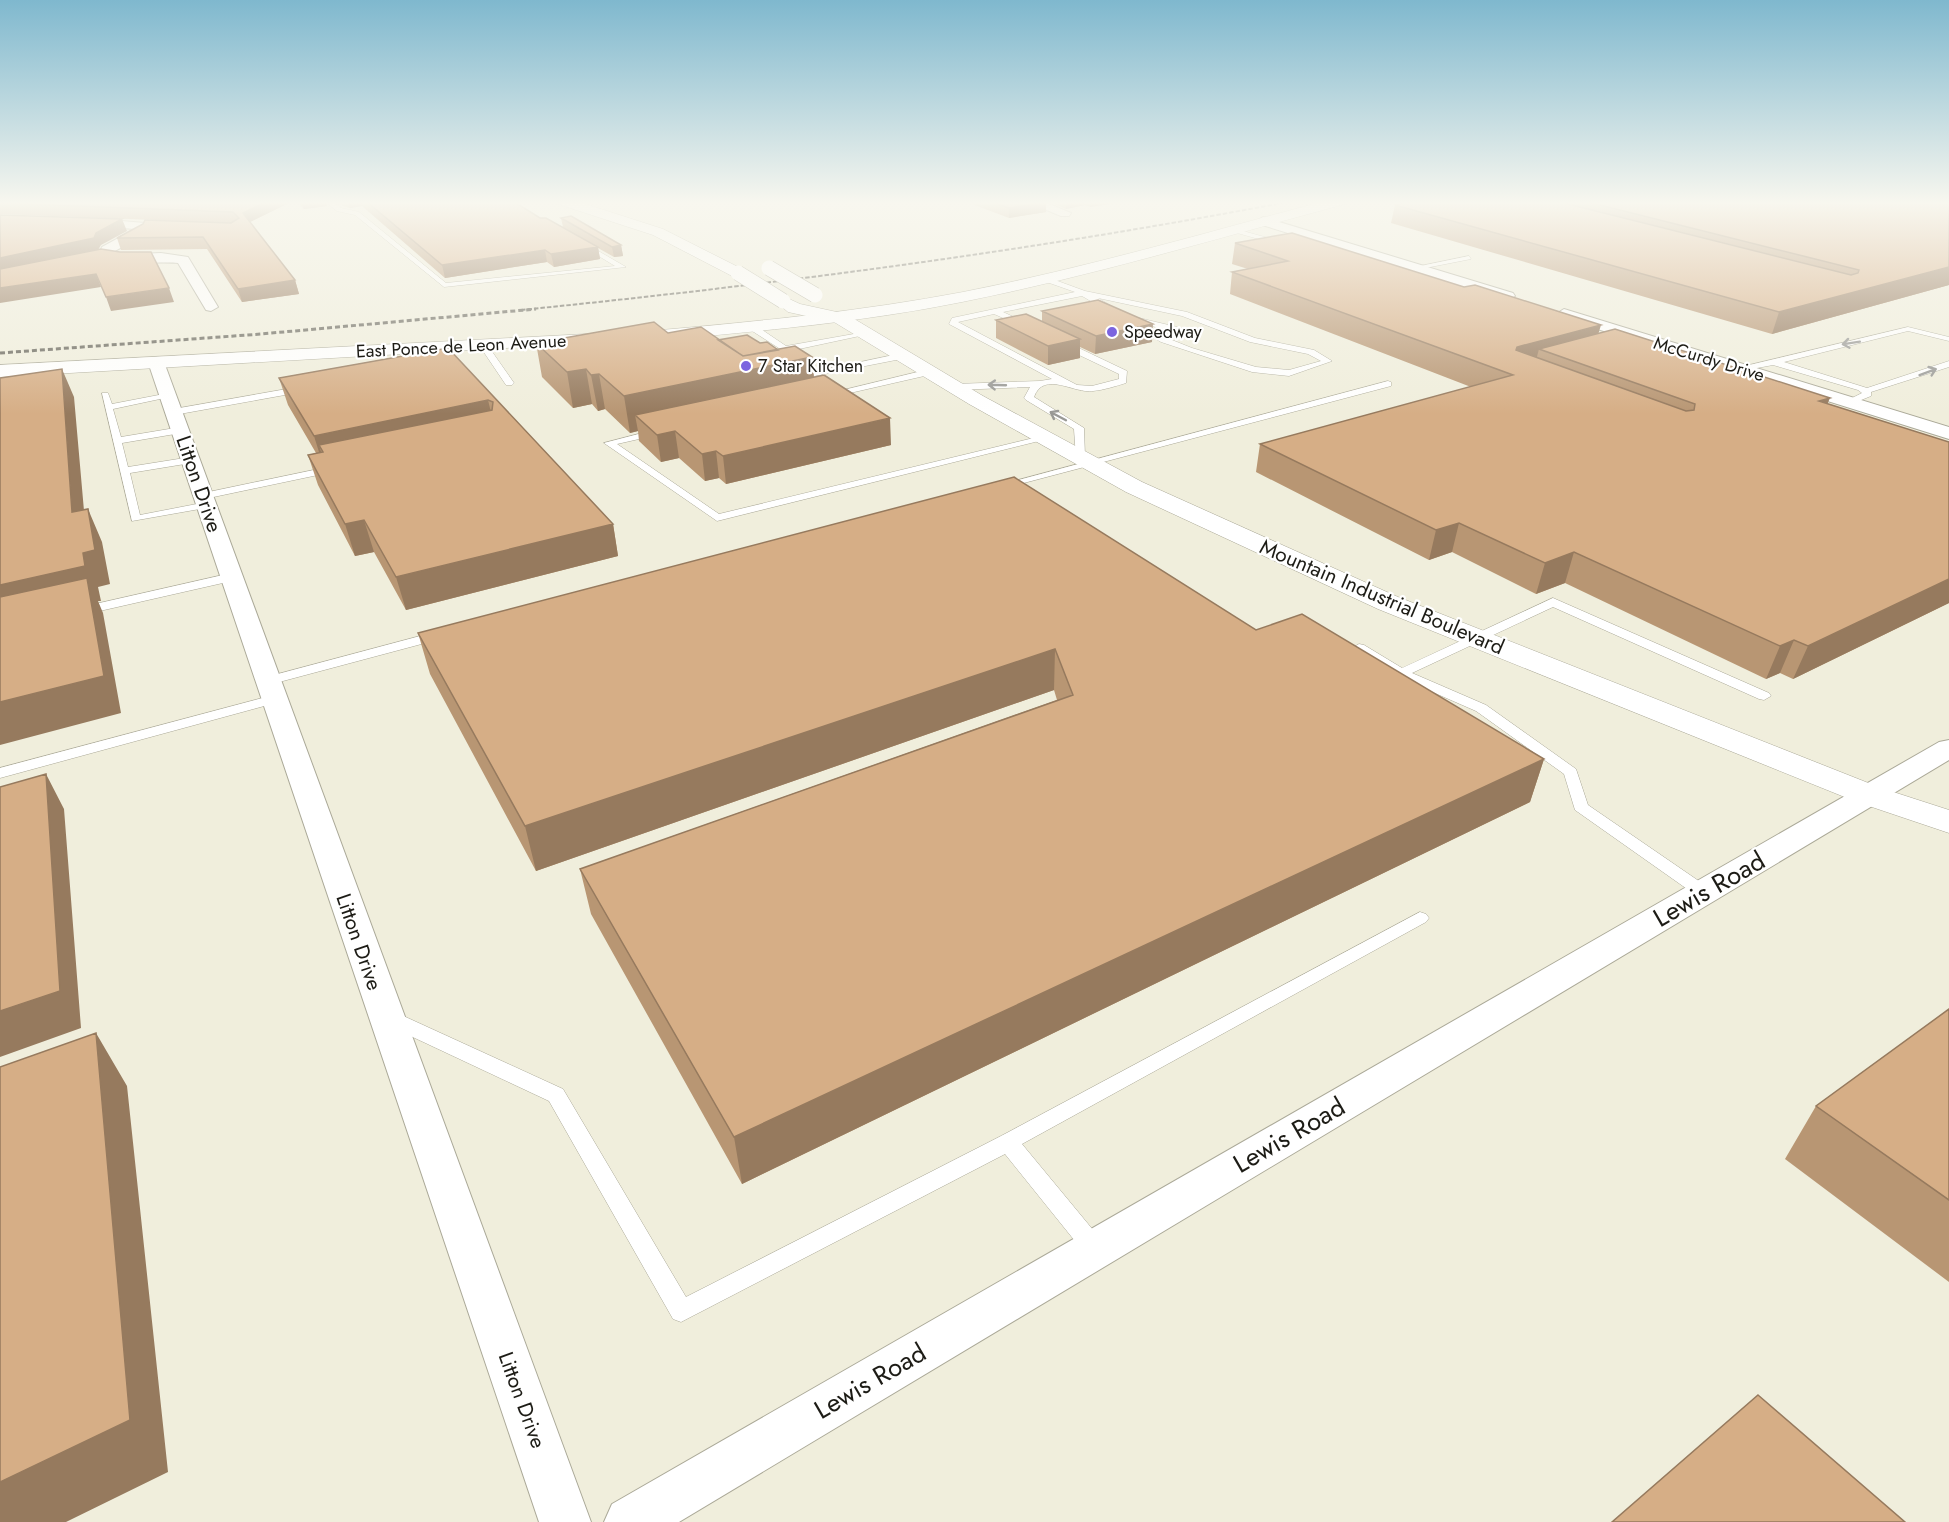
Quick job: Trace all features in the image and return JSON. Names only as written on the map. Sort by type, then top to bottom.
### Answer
[{"type":"main road","points":[[736,272],[794,308],[840,318]]},
{"type":"main road","points":[[776,272],[829,303],[840,318]]},
{"type":"main road","points":[[639,336],[680,337],[840,318],[962,297],[1067,272]]},
{"type":"main road","name":"Mountain Industrial Boulevard","points":[[840,318],[955,387],[1145,492],[1388,603],[1869,795],[1949,822]]},
{"type":"main road","name":"East Ponce de Leon Avenue","points":[[0,371],[603,338]]},
{"type":"street","points":[[0,278],[28,272]]},
{"type":"street","points":[[190,272],[211,307]]},
{"type":"street","points":[[1427,272],[1493,297],[1519,300]]},
{"type":"street","name":"McCurdy Drive","points":[[1551,310],[1949,433]]},
{"type":"street","name":"Litton Drive","points":[[156,362],[565,1522]]},
{"type":"street","name":"Lewis Road","points":[[630,1522],[1949,748]]},
{"type":"lane","points":[[428,272],[444,285],[572,272]]},
{"type":"lane","points":[[1044,278],[1083,293],[1184,314],[1253,340],[1311,352],[1328,361],[1289,374],[1255,370],[1164,340],[1083,293],[955,320],[953,324],[963,330],[974,331],[1059,374],[1072,377]]},
{"type":"lane","points":[[996,312],[1035,331],[1020,335]]},
{"type":"lane","points":[[1119,315],[1174,329],[1193,337]]},
{"type":"lane","points":[[995,323],[1011,319]]},
{"type":"lane","points":[[1007,328],[1023,325]]},
{"type":"lane","points":[[1586,331],[1604,326]]},
{"type":"lane","points":[[752,327],[796,355]]},
{"type":"lane","points":[[1741,369],[1908,328],[1949,339]]},
{"type":"lane","points":[[777,359],[786,349],[866,334]]},
{"type":"lane","points":[[1622,345],[1645,339]]},
{"type":"lane","points":[[1053,344],[1072,348],[1124,373],[1123,381],[1092,389],[1075,387],[1059,374]]},
{"type":"lane","points":[[1208,344],[1231,361]]},
{"type":"lane","points":[[483,345],[509,383]]},
{"type":"lane","points":[[763,348],[816,351]]},
{"type":"lane","points":[[1067,358],[1085,355]]},
{"type":"lane","points":[[778,380],[820,370],[903,356]]},
{"type":"lane","points":[[1080,365],[1097,360]]},
{"type":"lane","points":[[1774,362],[1866,391],[1949,364]]},
{"type":"lane","points":[[796,372],[820,370],[836,364]]},
{"type":"lane","points":[[1093,372],[1111,367]]},
{"type":"lane","points":[[816,398],[930,372]]},
{"type":"lane","points":[[1059,374],[1032,390],[1029,398],[1079,428],[1084,460]]},
{"type":"lane","points":[[955,387],[1040,384]]},
{"type":"lane","points":[[992,488],[1084,460],[1388,384]]},
{"type":"lane","points":[[117,441],[314,387]]},
{"type":"lane","points":[[1849,402],[1868,394],[1866,391]]},
{"type":"lane","points":[[105,395],[136,519],[344,466]]},
{"type":"lane","points":[[108,407],[179,424]]},
{"type":"lane","points":[[124,471],[179,424]]},
{"type":"lane","points":[[667,430],[609,442],[717,518],[1046,438]]},
{"type":"lane","points":[[69,614],[232,577]]},
{"type":"lane","points":[[1401,673],[1553,602],[1764,696]]},
{"type":"lane","points":[[0,773],[452,632]]},
{"type":"lane","points":[[1351,644],[1401,673],[1481,708],[1571,772],[1581,807],[1703,892]]},
{"type":"lane","points":[[385,1016],[556,1095],[681,1311],[1008,1142],[1420,918]]},
{"type":"lane","points":[[1008,1142],[1095,1249]]},
{"type":"building","points":[[0,272],[161,272],[169,288],[106,297],[96,274],[0,288]]},
{"type":"building","points":[[227,272],[289,272],[295,280],[238,289]]},
{"type":"building","points":[[1232,272],[1416,272],[1464,287],[1475,285],[1601,325],[1517,347],[1516,350],[1686,411],[1694,410],[1695,404],[1539,349],[1615,329],[1830,398],[1819,401],[1949,442],[1949,579],[1808,646],[1794,640],[1780,646],[1574,552],[1545,563],[1459,523],[1436,530],[1260,444],[1513,375]]},
{"type":"building","points":[[1636,272],[1839,272],[1851,275],[1858,272],[1930,272],[1779,312]]},
{"type":"building","points":[[1098,300],[1153,324],[1096,336],[1042,311]]},
{"type":"building","points":[[1026,314],[1080,339],[1048,346],[996,320]]},
{"type":"building","points":[[654,322],[668,333],[701,327],[743,356],[795,346],[812,357],[624,396],[599,374],[591,375],[586,369],[567,372],[536,343]]},
{"type":"building","points":[[747,335],[760,343],[767,342],[778,350],[743,356],[718,340]]},
{"type":"building","points":[[448,348],[613,524],[396,577],[364,520],[345,524],[308,455],[323,452],[319,445],[492,410],[493,402],[488,400],[314,436],[279,378]]},
{"type":"building","points":[[62,369],[72,512],[88,509],[95,550],[83,553],[85,566],[0,585],[0,378]]},
{"type":"building","points":[[824,375],[890,418],[723,456],[716,451],[702,454],[675,431],[657,435],[635,415]]},
{"type":"building","points":[[1014,477],[1256,630],[1302,614],[1544,759],[734,1137],[580,869],[1073,695],[1055,649],[525,826],[418,633]]},
{"type":"building","points":[[87,578],[104,676],[0,702],[0,597]]},
{"type":"building","points":[[46,774],[60,991],[0,1011],[0,787]]},
{"type":"building","points":[[1949,1009],[1949,1200],[1816,1106]]},
{"type":"building","points":[[96,1033],[130,1420],[0,1482],[0,1067]]},
{"type":"building","points":[[1758,1395],[1905,1522],[1612,1522]]},
{"type":"railway","points":[[521,310],[849,272]]},
{"type":"railway","points":[[0,353],[261,334],[536,309]]},
{"type":"place","name":"Speedway","points":[[1112,332]]},
{"type":"place","name":"7 Star Kitchen","points":[[746,366]]}]
